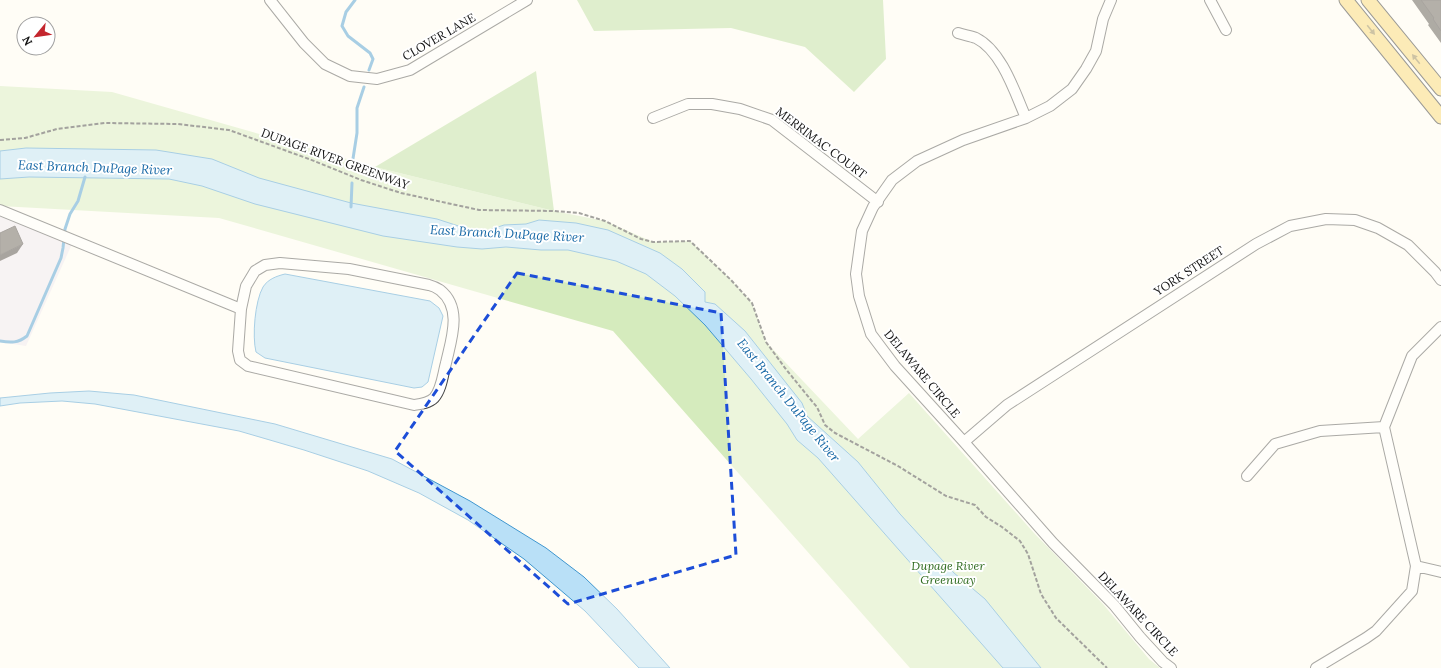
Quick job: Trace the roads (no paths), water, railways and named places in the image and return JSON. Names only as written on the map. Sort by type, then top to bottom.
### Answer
[{"type":"main road","points":[[1346,0],[1441,117]]},
{"type":"main road","points":[[1368,0],[1441,90]]},
{"type":"street","name":"CLOVER LANE","points":[[270,0],[304,43],[325,64],[350,76],[377,79],[410,70],[526,0]]},
{"type":"street","name":"DELAWARE CIRCLE","points":[[1112,0],[1103,18],[1096,50],[1086,69],[1072,90],[1050,106],[1026,118],[963,140],[916,161],[892,180],[878,202],[873,207],[862,231],[856,274],[859,296],[871,334],[895,366],[1053,544],[1114,605],[1140,637],[1163,662],[1171,668]]},
{"type":"street","points":[[1210,0],[1226,30]]},
{"type":"street","points":[[958,33],[976,38],[992,50],[1005,70],[1026,118]]},
{"type":"street","name":"MERRIMAC COURT","points":[[653,118],[688,104],[712,104],[740,109],[772,120],[878,202]]},
{"type":"street","points":[[0,210],[241,309]]},
{"type":"street","name":"YORK STREET","points":[[964,442],[1014,401],[1256,244],[1290,226],[1326,219],[1355,220],[1378,228],[1408,245],[1441,280]]},
{"type":"street","points":[[280,263],[349,269],[429,285],[440,290],[448,299],[454,312],[454,324],[441,386],[435,397],[426,403],[414,405],[248,366],[240,360],[238,351],[241,309],[246,286],[254,271],[265,266],[280,263]]},
{"type":"street","points":[[1316,668],[1376,631],[1412,591],[1416,566],[1384,427],[1412,356],[1441,327]]},
{"type":"street","points":[[1247,476],[1275,444],[1320,431],[1384,427]]},
{"type":"street","points":[[1416,566],[1441,572]]},
{"type":"water","name":"East Branch DuPage River","points":[[26,148],[156,150],[212,159],[259,178],[351,203],[437,219],[480,233],[504,225],[526,224],[539,220],[576,223],[608,230],[660,253],[682,269],[705,292],[705,302],[715,304],[745,331],[802,403],[807,416],[858,462],[900,514],[954,573],[985,599],[1041,668],[1003,668],[818,458],[797,440],[787,424],[751,379],[705,325],[675,296],[646,274],[616,261],[568,250],[541,250],[506,247],[482,249],[457,247],[383,236],[255,204],[202,186],[169,179],[29,177],[0,179],[0,151]]},
{"type":"water","points":[[285,274],[430,301],[439,308],[443,316],[428,382],[422,387],[414,388],[265,358],[256,352],[254,337],[255,319],[260,293],[267,282]]},
{"type":"water","points":[[89,391],[134,395],[275,424],[392,459],[470,501],[546,548],[584,577],[617,609],[670,668],[639,668],[585,611],[524,559],[468,520],[419,493],[368,471],[239,431],[95,404],[62,401],[20,403],[0,406],[0,398]]},
{"type":"waterway","points":[[355,0],[346,12],[342,26],[348,36],[370,53],[373,59],[369,70]]},
{"type":"waterway","points":[[352,165],[357,133],[357,108],[364,87]]},
{"type":"waterway","name":"East Branch DuPage River","points":[[0,341],[14,342],[27,336],[61,258],[65,229],[70,214],[78,201],[85,177]]},
{"type":"waterway","points":[[351,207],[352,183]]},
{"type":"park label","name":"Dupage River Greenway","points":[[948,573]]}]
